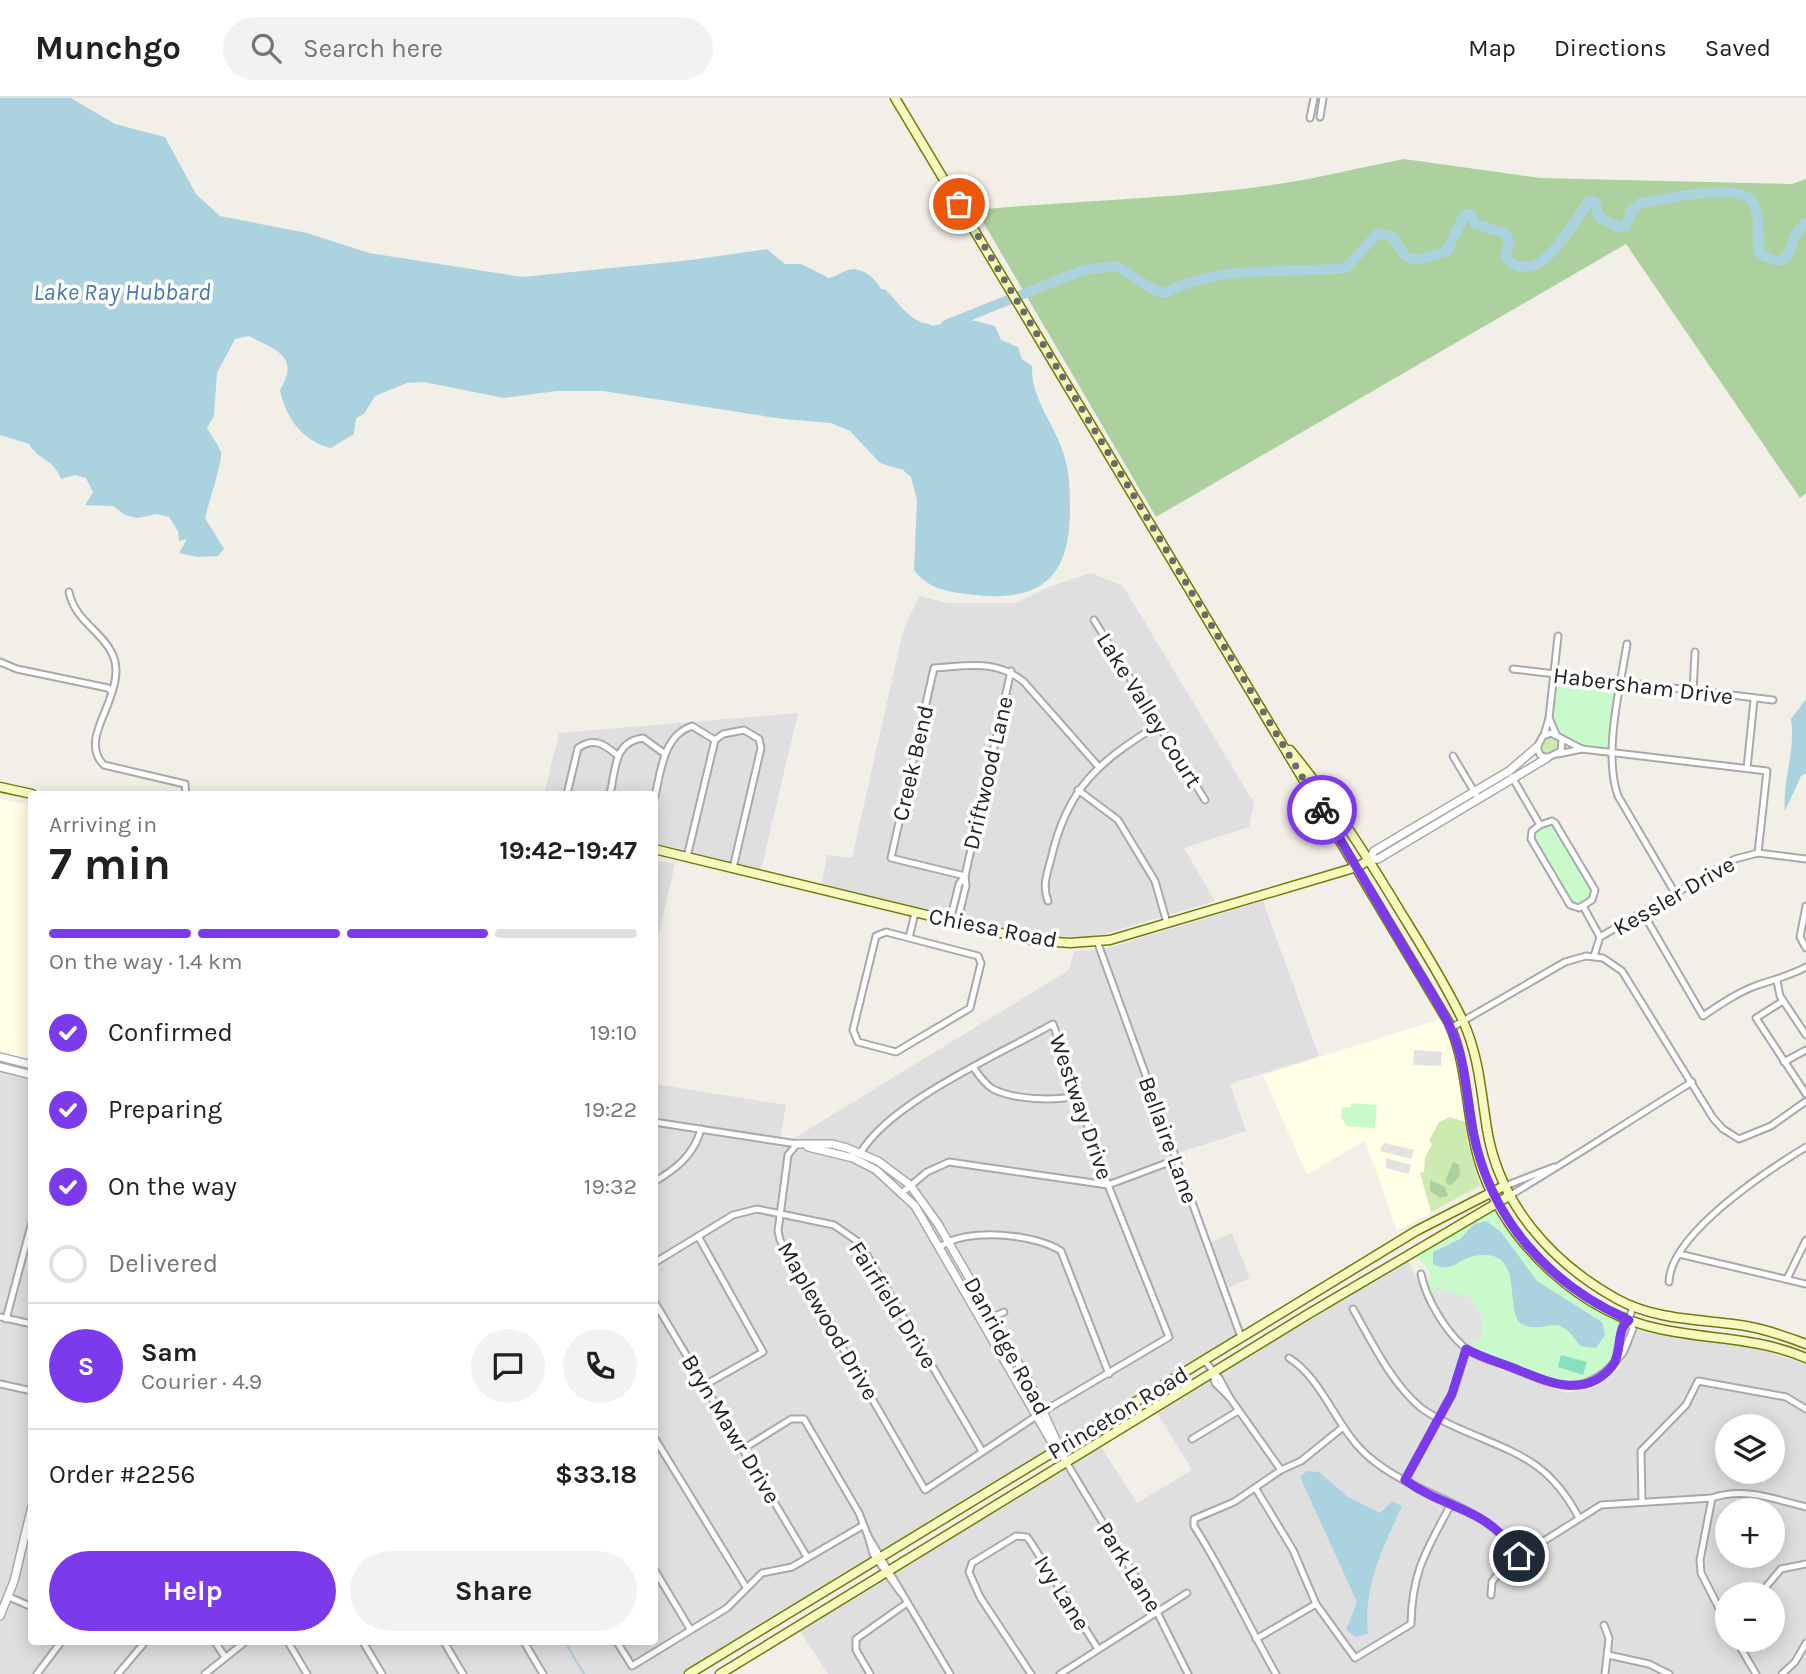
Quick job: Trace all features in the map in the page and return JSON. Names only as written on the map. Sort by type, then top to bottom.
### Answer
[{"type":"main road","points":[[895,98],[1451,1028],[1464,1068],[1476,1147],[1496,1202],[1537,1257],[1557,1275],[1590,1300],[1629,1320],[1661,1329],[1742,1338],[1806,1358]]},
{"type":"main road","points":[[1279,737],[1341,815],[1443,983],[1463,1022],[1479,1068],[1487,1129],[1508,1196],[1552,1252],[1583,1277],[1633,1307],[1668,1317],[1766,1330],[1806,1344]]},
{"type":"main road","points":[[0,787],[28,793]]},
{"type":"main road","name":"Chiesa Road","points":[[658,850],[953,922],[1047,942],[1097,942],[1357,867],[1370,860]]},
{"type":"main road","name":"Princeton Road","points":[[689,1674],[1416,1231],[1504,1186]]},
{"type":"main road","name":"Princeton Road","points":[[721,1674],[1343,1293],[1508,1196]]},
{"type":"main road","points":[[1334,1283],[1343,1293]]},
{"type":"main road","points":[[1117,1413],[1125,1426]]},
{"type":"main road","points":[[713,1660],[721,1674]]},
{"type":"street","points":[[1310,118],[1314,98]]},
{"type":"street","points":[[1320,117],[1323,101]]},
{"type":"street","points":[[69,592],[75,607],[112,652],[116,671],[112,692],[94,741],[98,760],[104,765],[186,784],[186,791]]},
{"type":"street","name":"Lake Valley Court","points":[[1094,620],[1205,800]]},
{"type":"street","points":[[1511,774],[1544,736],[1549,718],[1558,636]]},
{"type":"street","points":[[1627,644],[1612,751],[1613,781],[1618,796],[1675,893]]},
{"type":"street","points":[[1693,693],[1695,652]]},
{"type":"street","points":[[0,662],[17,669],[99,684],[112,692]]},
{"type":"street","name":"Creek Bend","points":[[965,876],[891,858],[934,668],[993,664],[1011,671]]},
{"type":"street","name":"Habersham Drive","points":[[1513,669],[1693,693],[1773,700]]},
{"type":"street","points":[[1011,671],[1024,682],[1098,766]]},
{"type":"street","name":"Driftwood Lane","points":[[953,922],[959,884],[965,876],[1011,671]]},
{"type":"street","points":[[1747,768],[1754,700]]},
{"type":"street","points":[[1549,718],[1556,734],[1562,740],[1582,749]]},
{"type":"street","points":[[1048,901],[1044,886],[1057,829],[1078,790],[1098,766],[1158,725]]},
{"type":"street","points":[[656,791],[665,754],[678,730],[692,726],[715,740]]},
{"type":"street","points":[[687,857],[715,740],[723,734],[744,730],[759,739],[761,748],[733,868]]},
{"type":"street","points":[[1544,736],[1556,734]]},
{"type":"street","points":[[611,791],[617,755],[631,739],[643,737],[665,754]]},
{"type":"street","points":[[1559,754],[1562,740]]},
{"type":"street","points":[[568,791],[578,748],[586,743],[603,744],[617,755]]},
{"type":"street","points":[[1537,747],[1540,755],[1547,758]]},
{"type":"street","points":[[1370,860],[1374,851],[1511,774],[1547,758],[1582,749],[1767,771],[1758,853]]},
{"type":"street","points":[[1453,756],[1476,795]]},
{"type":"street","points":[[1511,774],[1540,825]]},
{"type":"street","points":[[1078,790],[1118,820],[1155,881],[1167,923]]},
{"type":"street","points":[[1552,821],[1555,823],[1595,890],[1596,895],[1583,906],[1574,908],[1570,905],[1531,839],[1532,831],[1540,825],[1552,821]]},
{"type":"street","name":"Kessler Drive","points":[[1594,956],[1600,937],[1735,859],[1758,853],[1806,859]]},
{"type":"street","points":[[1583,906],[1600,937]]},
{"type":"street","points":[[1806,906],[1801,937],[1806,948]]},
{"type":"street","points":[[909,938],[915,913]]},
{"type":"street","points":[[1643,913],[1703,1016],[1760,984],[1777,981],[1806,968]]},
{"type":"street","points":[[886,932],[909,938],[978,956],[981,963],[970,1008],[896,1052],[858,1042],[853,1030],[876,936],[886,932]]},
{"type":"street","name":"Bellaire Lane","points":[[1097,942],[1241,1338]]},
{"type":"street","points":[[1451,1028],[1565,962],[1594,956],[1622,971],[1713,1118],[1723,1129],[1739,1139],[1770,1126],[1805,1102]]},
{"type":"street","points":[[1777,981],[1783,1001],[1806,1035]]},
{"type":"street","points":[[1783,1001],[1756,1018],[1806,1094]]},
{"type":"street","name":"Westway Drive","points":[[859,1157],[878,1128],[905,1108],[1052,1024],[1108,1185],[1169,1337],[1109,1374]]},
{"type":"street","points":[[1784,1062],[1806,1050]]},
{"type":"street","points":[[0,1057],[28,1064]]},
{"type":"street","points":[[0,1067],[28,1074]]},
{"type":"street","points":[[974,1068],[985,1083],[1002,1092],[1054,1099],[1077,1096]]},
{"type":"street","name":"Princeton Road","points":[[1504,1186],[1555,1167],[1692,1082]]},
{"type":"street","name":"Danridge Road","points":[[658,1123],[797,1144],[859,1157],[885,1165],[910,1185],[993,1318],[1044,1411],[1066,1462]]},
{"type":"street","points":[[658,1180],[674,1171],[691,1153],[701,1129]]},
{"type":"street","name":"Maplewood Drive","points":[[797,1144],[788,1155],[780,1211],[778,1231],[783,1247],[925,1490],[982,1451]]},
{"type":"street","points":[[1669,1282],[1669,1272],[1679,1254],[1710,1218],[1753,1179],[1806,1147]]},
{"type":"street","name":"Danridge Road","points":[[859,1157],[903,1192],[915,1206],[985,1321],[1037,1418],[1059,1449]]},
{"type":"street","points":[[903,1192],[949,1162],[1108,1185],[1175,1160]]},
{"type":"street","name":"Princeton Road","points":[[1508,1196],[1552,1172],[1555,1167]]},
{"type":"street","name":"Fairfield Drive","points":[[658,1261],[747,1210],[780,1211],[834,1225],[857,1241],[982,1451]]},
{"type":"street","points":[[940,1247],[947,1241],[975,1233],[1045,1243],[1061,1251],[1109,1374],[982,1451]]},
{"type":"street","points":[[28,1235],[3,1318],[28,1323]]},
{"type":"street","points":[[698,1236],[763,1352],[705,1385]]},
{"type":"street","points":[[1787,1279],[1806,1240]]},
{"type":"street","points":[[1679,1254],[1700,1262],[1806,1284]]},
{"type":"street","points":[[1421,1274],[1428,1295],[1452,1336],[1466,1349],[1544,1381],[1568,1387],[1591,1382],[1615,1362],[1623,1325],[1629,1320],[1633,1307]]},
{"type":"street","name":"Bryn Mawr Drive","points":[[658,1308],[807,1557]]},
{"type":"street","points":[[1353,1309],[1393,1377],[1420,1406],[1438,1419],[1530,1461],[1555,1479],[1579,1518]]},
{"type":"street","points":[[985,1321],[1004,1312]]},
{"type":"street","points":[[1405,1480],[1452,1394],[1466,1349]]},
{"type":"street","points":[[1289,1358],[1303,1367],[1342,1428],[1369,1457],[1405,1480],[1498,1528],[1519,1556]]},
{"type":"street","points":[[1204,1360],[1213,1373],[1215,1383],[1266,1445],[1281,1470]]},
{"type":"street","points":[[1642,1501],[1641,1451],[1686,1405],[1699,1381],[1786,1397],[1806,1409]]},
{"type":"street","points":[[0,1384],[28,1390]]},
{"type":"street","points":[[1192,1439],[1238,1411]]},
{"type":"street","points":[[743,1449],[791,1419],[804,1419],[859,1513],[862,1526],[887,1571],[950,1674]]},
{"type":"street","points":[[1276,1674],[1194,1526],[1194,1518],[1217,1511],[1256,1489],[1281,1470],[1301,1461],[1342,1428]]},
{"type":"street","points":[[658,1444],[746,1587]]},
{"type":"street","name":"Park Lane","points":[[1066,1462],[1158,1614],[1187,1674]]},
{"type":"street","points":[[1256,1489],[1293,1550],[1316,1604],[1355,1658],[1411,1624],[1412,1595],[1422,1556],[1451,1504]]},
{"type":"street","points":[[1491,1595],[1490,1588],[1496,1575],[1519,1556],[1601,1505],[1712,1499],[1726,1493],[1748,1493],[1806,1507]]},
{"type":"street","points":[[1712,1499],[1700,1560],[1701,1573],[1715,1600]]},
{"type":"street","points":[[0,1616],[9,1597],[28,1522]]},
{"type":"street","points":[[619,1645],[632,1666],[727,1608],[762,1573],[792,1567],[862,1526]]},
{"type":"street","name":"Ivy Lane","points":[[1031,1674],[969,1576],[972,1563],[1016,1536],[1027,1537],[1098,1649]]},
{"type":"street","points":[[1770,1582],[1781,1569],[1806,1564]]},
{"type":"street","points":[[658,1576],[690,1629]]},
{"type":"street","points":[[1060,1674],[1158,1614],[1187,1593]]},
{"type":"street","points":[[9,1597],[28,1604]]},
{"type":"street","points":[[870,1674],[856,1650],[856,1639],[907,1603]]},
{"type":"street","points":[[1256,1639],[1316,1604]]},
{"type":"street","points":[[1604,1625],[1609,1638],[1605,1674]]},
{"type":"street","points":[[1782,1674],[1795,1662],[1806,1643]]},
{"type":"street","points":[[37,1674],[59,1645]]},
{"type":"street","points":[[118,1674],[142,1645]]},
{"type":"street","points":[[217,1645],[226,1657]]},
{"type":"street","points":[[205,1674],[241,1645]]},
{"type":"street","points":[[290,1645],[307,1674]]},
{"type":"street","points":[[365,1645],[382,1674]]},
{"type":"street","points":[[446,1645],[463,1674]]},
{"type":"street","points":[[526,1645],[543,1674]]},
{"type":"street","points":[[1743,1652],[1756,1674]]},
{"type":"street","points":[[1608,1655],[1649,1664],[1669,1674]]},
{"type":"shaded area","points":[[1091,573],[1123,586],[1254,803],[1249,827],[1184,848],[1215,901],[1090,938],[1034,934],[821,887],[827,855],[852,858],[903,631],[919,596],[948,603],[1016,603],[1046,588]]},
{"type":"shaded area","points":[[798,713],[761,870],[658,848],[658,791],[545,791],[559,733]]},
{"type":"shaded area","points":[[0,799],[28,804],[28,1058],[0,1053]]},
{"type":"shaded area","points":[[658,861],[675,864],[658,937]]},
{"type":"shaded area","points":[[1263,901],[1319,1056],[1230,1084],[1246,1131],[1178,1153],[1211,1242],[1232,1233],[1250,1278],[1228,1288],[1244,1330],[682,1674],[0,1674],[0,1073],[28,1079],[28,1645],[658,1645],[658,1084],[786,1105],[778,1148],[1069,970],[1074,951],[1104,949]]},
{"type":"shaded area","points":[[1440,1019],[1456,1054],[1465,1104],[1467,1140],[1480,1186],[1397,1231],[1365,1140],[1307,1175],[1263,1075]]},
{"type":"shaded area","points":[[1414,1050],[1442,1052],[1441,1066],[1413,1065]]},
{"type":"shaded area","points":[[1384,1143],[1414,1150],[1411,1159],[1380,1151]]},
{"type":"shaded area","points":[[1386,1158],[1411,1165],[1409,1174],[1386,1168]]},
{"type":"shaded area","points":[[1406,1258],[1454,1344],[1469,1357],[1567,1393],[1596,1387],[1619,1369],[1640,1328],[1695,1340],[1747,1345],[1806,1364],[1806,1674],[828,1674],[800,1631],[1101,1447],[1137,1503],[1192,1470],[1156,1411]]},
{"type":"shaded area","points":[[1436,1286],[1441,1290],[1468,1296],[1477,1306],[1482,1319],[1482,1334],[1479,1342],[1474,1340],[1472,1352],[1452,1336],[1431,1300]]},
{"type":"green space","points":[[1404,159],[1541,178],[1792,184],[1806,179],[1806,493],[1800,498],[1626,244],[1156,517],[976,210],[1240,189],[1310,179]]},
{"type":"green space","points":[[1556,680],[1618,686],[1611,748],[1577,742],[1559,733],[1553,715]]},
{"type":"green space","points":[[1550,737],[1558,742],[1559,746],[1554,754],[1550,755],[1542,750],[1541,746],[1546,738]]},
{"type":"green space","points":[[1553,823],[1594,893],[1574,906],[1530,836]]},
{"type":"green space","points":[[1351,1103],[1377,1105],[1375,1128],[1347,1126],[1341,1117],[1342,1108],[1351,1107]]},
{"type":"green space","points":[[1450,1117],[1466,1122],[1467,1140],[1480,1186],[1431,1212],[1420,1173],[1424,1172],[1425,1158],[1432,1144],[1429,1141],[1439,1122]]},
{"type":"green space","points":[[1453,1162],[1459,1165],[1460,1176],[1450,1186],[1445,1181]]},
{"type":"green space","points":[[1430,1180],[1445,1187],[1448,1196],[1440,1198],[1430,1191]]},
{"type":"green space","points":[[1493,1210],[1563,1287],[1579,1299],[1621,1321],[1615,1362],[1599,1377],[1568,1386],[1467,1349],[1423,1285],[1430,1279],[1429,1271],[1415,1254]]},
{"type":"green space","points":[[1561,1355],[1587,1362],[1583,1375],[1558,1367]]},
{"type":"water","name":"Lake Ray Hubbard","points":[[0,98],[71,98],[115,124],[165,137],[196,194],[220,216],[307,233],[369,253],[522,277],[691,260],[767,249],[795,270],[811,277],[829,278],[851,269],[868,274],[902,320],[915,327],[967,320],[995,326],[1001,340],[1018,347],[1022,359],[1032,366],[1035,389],[1064,455],[1069,476],[1070,513],[1064,554],[1057,569],[1046,581],[1017,594],[975,595],[933,586],[914,570],[917,500],[911,477],[903,470],[880,463],[850,431],[831,423],[783,419],[603,391],[556,391],[504,398],[424,382],[407,383],[375,396],[364,414],[356,418],[354,434],[331,448],[312,440],[291,419],[280,390],[286,379],[286,362],[276,351],[249,336],[235,339],[217,373],[214,416],[207,428],[220,449],[221,457],[205,518],[224,549],[218,556],[198,557],[179,553],[187,539],[179,541],[178,531],[169,517],[157,514],[138,518],[125,515],[113,506],[85,505],[93,492],[86,478],[75,475],[61,479],[54,467],[29,444],[0,435]]},
{"type":"water","points":[[1806,699],[1806,773],[1801,776],[1785,811],[1785,788],[1792,743],[1791,719]]},
{"type":"water","points":[[1486,1221],[1501,1232],[1537,1281],[1602,1322],[1605,1335],[1596,1348],[1580,1346],[1571,1334],[1557,1325],[1530,1327],[1520,1323],[1513,1304],[1511,1279],[1501,1260],[1490,1255],[1474,1256],[1449,1267],[1433,1264],[1433,1252],[1460,1239],[1474,1224]]},
{"type":"water","points":[[1307,1471],[1319,1472],[1348,1497],[1380,1513],[1392,1501],[1402,1506],[1376,1568],[1367,1616],[1368,1633],[1357,1637],[1346,1630],[1357,1602],[1300,1477]]},
{"type":"waterway","points":[[946,325],[1083,270],[1117,266],[1154,290],[1165,293],[1186,284],[1230,274],[1346,268],[1378,233],[1393,237],[1406,257],[1417,260],[1447,251],[1464,215],[1471,214],[1475,224],[1505,233],[1509,242],[1506,258],[1518,266],[1530,266],[1542,261],[1553,251],[1589,201],[1595,202],[1599,217],[1618,227],[1626,226],[1632,210],[1640,203],[1702,193],[1735,193],[1747,197],[1754,204],[1758,221],[1759,253],[1780,260],[1786,257],[1799,229],[1806,223]]},
{"type":"waterway","points":[[780,273],[784,269],[800,269],[824,281]]},
{"type":"waterway","points":[[883,294],[908,321],[928,329]]},
{"type":"waterway","points":[[567,1645],[584,1674]]},
{"type":"way so far","points":[[959,204],[1322,810]]},
{"type":"route","points":[[1322,810],[1451,1028],[1464,1068],[1476,1147],[1496,1202],[1537,1257],[1570,1287],[1596,1304],[1629,1320],[1623,1325],[1615,1362],[1601,1376],[1581,1385],[1568,1387],[1544,1381],[1466,1349],[1452,1394],[1405,1480],[1489,1522],[1504,1534],[1519,1556]]}]
